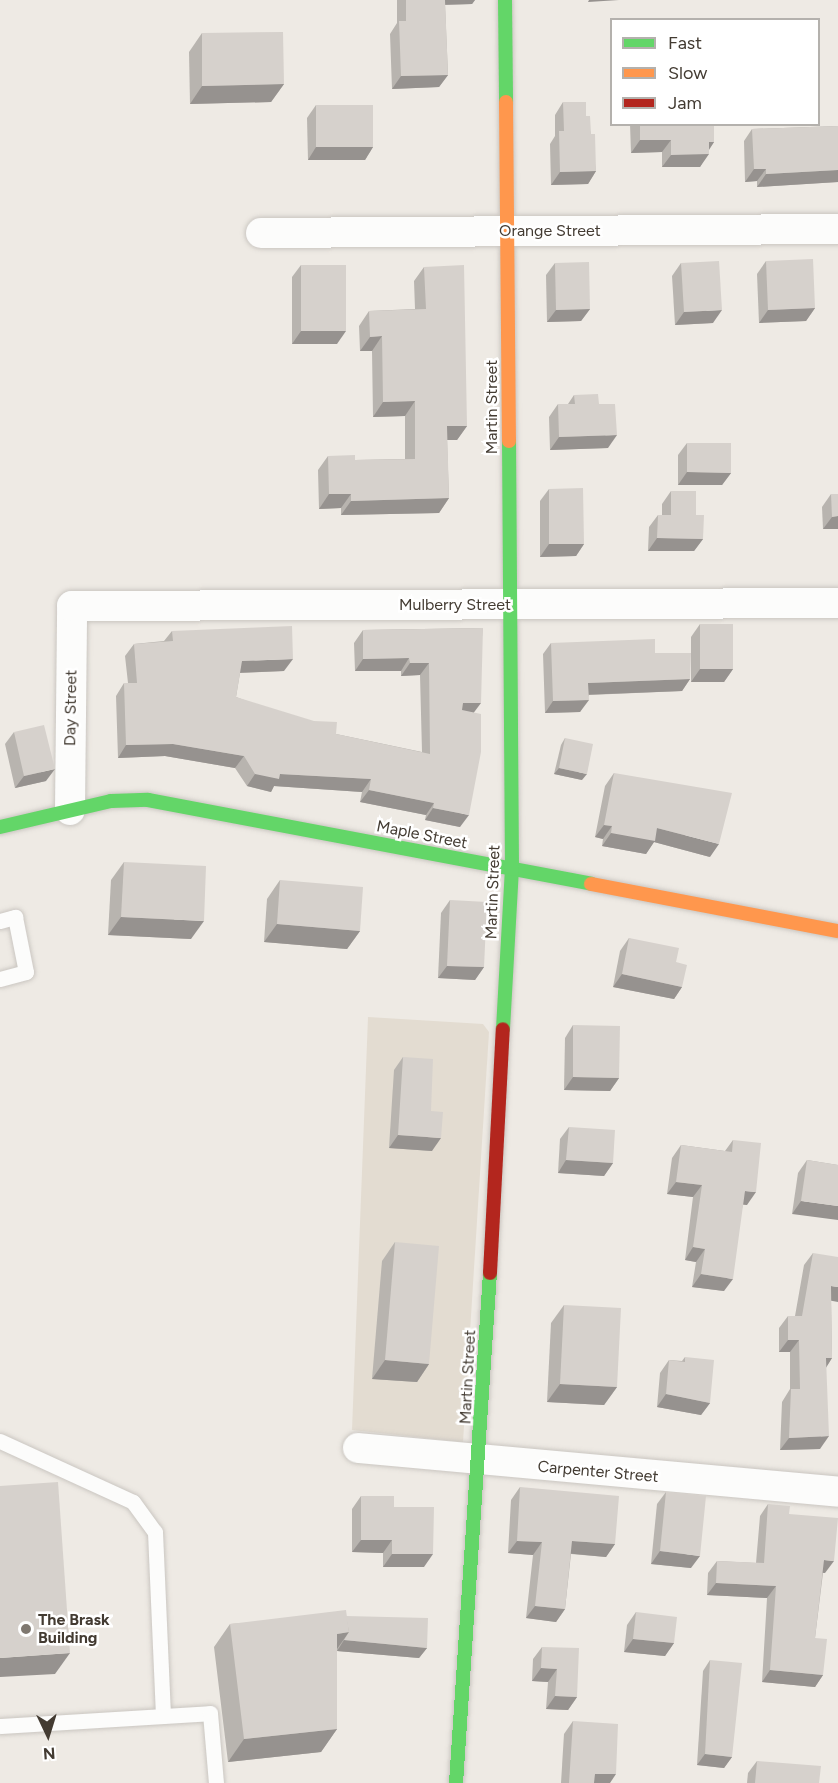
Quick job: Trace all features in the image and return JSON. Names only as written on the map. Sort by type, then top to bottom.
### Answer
[{"type":"street","name":"Martin Street","points":[[456,1783],[480,1462],[512,869],[505,0]]},
{"type":"street","name":"Orange Street","points":[[261,233],[838,229]]},
{"type":"street","name":"Mulberry Street","points":[[72,606],[838,603]]},
{"type":"street","name":"Day Street","points":[[70,810],[72,606]]},
{"type":"street","name":"Maple Street","points":[[0,827],[111,801],[148,800],[838,931]]},
{"type":"street","name":"Carpenter Street","points":[[358,1448],[480,1462],[838,1492]]},
{"type":"lane","points":[[0,921],[15,917],[26,972],[0,979]]},
{"type":"lane","points":[[0,1441],[133,1502],[155,1532],[163,1716]]},
{"type":"lane","points":[[0,1726],[210,1713],[216,1783]]},
{"type":"shaded area","points":[[368,1017],[483,1024],[489,1032],[463,1442],[352,1430]]},
{"type":"building","points":[[406,0],[445,0],[448,75],[401,76],[399,21],[406,21]]},
{"type":"building","points":[[283,32],[284,84],[202,86],[202,33]]},
{"type":"building","points":[[563,102],[586,102],[586,116],[590,116],[591,134],[595,134],[596,171],[560,172],[559,131],[564,131]]},
{"type":"building","points":[[316,105],[373,105],[373,147],[316,147]]},
{"type":"building","points":[[640,126],[714,126],[714,142],[709,142],[709,154],[671,155],[671,140],[640,140]]},
{"type":"building","points":[[838,126],[838,170],[766,174],[766,169],[754,169],[752,129]]},
{"type":"building","points":[[813,259],[815,308],[768,310],[766,261]]},
{"type":"building","points":[[719,261],[722,310],[684,312],[681,263]]},
{"type":"building","points":[[589,262],[590,309],[556,310],[555,263]]},
{"type":"building","points":[[301,265],[346,265],[346,331],[301,331]]},
{"type":"building","points":[[464,265],[467,426],[447,426],[449,498],[351,501],[351,494],[329,494],[328,456],[355,455],[355,460],[415,459],[415,401],[383,402],[382,336],[370,337],[369,311],[426,309],[424,267]]},
{"type":"building","points":[[598,394],[599,404],[615,404],[617,435],[559,437],[558,404],[575,404],[574,395]]},
{"type":"building","points":[[687,443],[731,443],[731,473],[687,472]]},
{"type":"building","points":[[583,488],[584,544],[549,544],[549,489]]},
{"type":"building","points":[[671,491],[696,491],[696,515],[704,515],[703,539],[657,538],[658,515],[671,515]]},
{"type":"building","points":[[831,494],[838,494],[838,516],[832,517]]},
{"type":"building","points":[[700,624],[733,624],[733,669],[700,669]]},
{"type":"building","points":[[292,626],[293,659],[242,661],[236,697],[314,721],[337,722],[336,734],[430,754],[429,663],[410,663],[409,658],[363,659],[363,630],[483,628],[481,703],[463,703],[462,710],[481,714],[481,752],[469,815],[433,808],[434,803],[369,790],[371,779],[280,774],[279,779],[255,774],[244,756],[173,744],[126,745],[124,683],[137,683],[134,644],[173,641],[172,631]]},
{"type":"building","points":[[655,639],[655,653],[691,653],[690,679],[588,683],[589,700],[553,701],[551,643]]},
{"type":"building","points":[[44,725],[55,769],[24,776],[14,732]]},
{"type":"building","points":[[565,738],[593,744],[587,774],[559,768]]},
{"type":"building","points":[[614,773],[732,793],[719,844],[657,828],[655,841],[611,833],[612,826],[604,825]]},
{"type":"building","points":[[124,862],[206,866],[204,921],[121,917]]},
{"type":"building","points":[[280,880],[363,887],[360,931],[277,924]]},
{"type":"building","points":[[450,900],[487,902],[484,967],[447,966]]},
{"type":"building","points":[[629,938],[679,948],[676,962],[687,965],[682,987],[622,974]]},
{"type":"building","points":[[573,1025],[620,1026],[619,1078],[573,1077]]},
{"type":"building","points":[[403,1057],[433,1059],[431,1111],[443,1112],[441,1138],[398,1135]]},
{"type":"building","points":[[569,1127],[615,1130],[613,1163],[566,1160]]},
{"type":"building","points":[[733,1140],[761,1143],[756,1192],[745,1191],[733,1279],[701,1274],[705,1249],[693,1247],[702,1185],[676,1182],[681,1145],[732,1152]]},
{"type":"building","points":[[807,1160],[838,1165],[838,1206],[801,1201]]},
{"type":"building","points":[[395,1242],[439,1246],[429,1364],[385,1360]]},
{"type":"building","points":[[813,1253],[838,1257],[838,1287],[831,1286],[832,1358],[826,1358],[829,1436],[789,1438],[791,1389],[800,1389],[799,1340],[788,1340],[788,1316],[802,1316]]},
{"type":"building","points":[[564,1305],[621,1308],[617,1387],[560,1384]]},
{"type":"building","points":[[685,1357],[714,1360],[710,1403],[666,1394],[669,1360],[685,1362]]},
{"type":"building","points":[[58,1482],[70,1653],[0,1658],[0,1486]]},
{"type":"building","points":[[520,1487],[619,1496],[615,1544],[572,1541],[565,1609],[535,1606],[542,1542],[517,1541]]},
{"type":"building","points":[[666,1492],[706,1496],[700,1556],[660,1551]]},
{"type":"building","points":[[361,1496],[394,1496],[394,1507],[434,1507],[433,1554],[392,1554],[392,1540],[361,1540]]},
{"type":"building","points":[[768,1504],[790,1506],[789,1514],[838,1518],[834,1561],[824,1560],[815,1638],[827,1639],[823,1675],[770,1670],[776,1586],[716,1583],[717,1561],[764,1563]]},
{"type":"building","points":[[346,1610],[349,1632],[337,1634],[337,1729],[244,1739],[230,1624]]},
{"type":"building","points":[[636,1612],[677,1617],[674,1643],[633,1639]]},
{"type":"building","points":[[346,1616],[428,1618],[427,1648],[344,1640],[349,1632]]},
{"type":"building","points":[[542,1647],[579,1648],[577,1697],[555,1696],[557,1669],[541,1668]]},
{"type":"building","points":[[710,1660],[742,1663],[732,1757],[705,1754]]},
{"type":"building","points":[[573,1721],[618,1724],[616,1774],[595,1774],[594,1783],[569,1783]]},
{"type":"building","points":[[757,1761],[821,1766],[819,1783],[755,1783]]},
{"type":"traffic: fast","points":[[505,0],[506,102]]},
{"type":"traffic: fast","points":[[503,1029],[512,869],[509,441]]},
{"type":"traffic: fast","points":[[0,827],[111,801],[148,800],[591,884]]},
{"type":"traffic: fast","points":[[456,1783],[490,1273]]},
{"type":"traffic: slow","points":[[506,102],[509,441]]},
{"type":"traffic: slow","points":[[591,884],[838,931]]},
{"type":"traffic: jam","points":[[490,1273],[503,1029]]},
{"type":"place","name":"The Brask Building","points":[[26,1629]]}]
